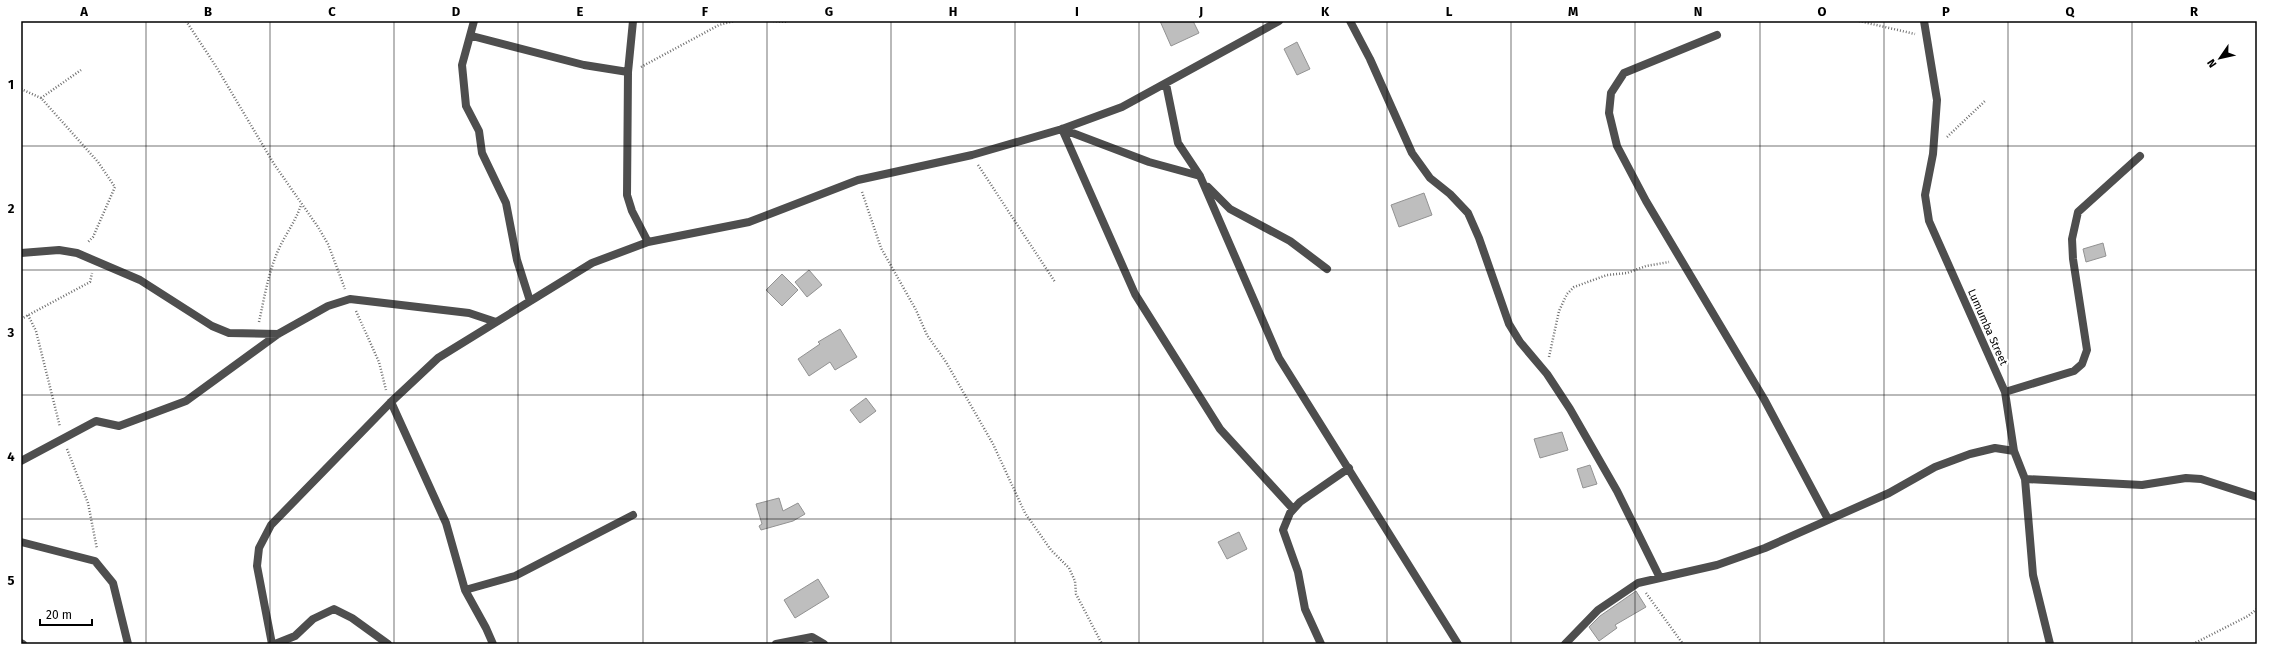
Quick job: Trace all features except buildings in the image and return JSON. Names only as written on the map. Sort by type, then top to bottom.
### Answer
[{"type":"street","points":[[474,21],[472,36],[462,65],[466,106],[479,131],[482,153],[506,203],[517,260],[530,301]]},
{"type":"street","points":[[633,21],[628,72],[627,195],[632,211],[648,242]]},
{"type":"street","points":[[388,644],[352,618],[334,609],[313,619],[296,636],[273,644],[257,566],[259,548],[271,525],[391,402],[438,358],[592,263],[648,242],[749,222],[858,180],[972,155],[1062,129],[1122,107],[1279,21]]},
{"type":"street","points":[[1350,21],[1370,59],[1412,153],[1430,178],[1450,194],[1468,213],[1509,324],[1520,342],[1547,374],[1570,409],[1617,491],[1660,578]]},
{"type":"street","name":"Lumumba Street","points":[[1924,21],[1937,100],[1933,154],[1925,195],[1929,221],[2005,392],[2014,451],[2025,479],[2033,575],[2050,644]]},
{"type":"street","points":[[1717,35],[1624,73],[1611,93],[1609,113],[1617,146],[1646,201],[1764,399],[1828,519]]},
{"type":"street","points":[[472,36],[584,65],[628,72]]},
{"type":"street","points":[[1166,84],[1178,143],[1213,194],[1230,209],[1290,241],[1327,269]]},
{"type":"street","points":[[1062,129],[1149,162],[1200,176]]},
{"type":"street","points":[[1062,129],[1072,155],[1135,294],[1220,429],[1293,509]]},
{"type":"street","points":[[2005,392],[2074,371],[2082,364],[2087,350],[2072,239],[2078,212],[2140,156]]},
{"type":"street","points":[[1200,176],[1279,358],[1349,468],[1422,589],[1458,644]]},
{"type":"street","points":[[21,253],[59,250],[77,253],[140,280],[212,326],[229,333],[278,334]]},
{"type":"street","points":[[21,461],[63,440],[96,421],[119,426],[186,401],[278,334],[328,306],[350,299],[469,313],[496,322]]},
{"type":"street","points":[[391,402],[446,523],[465,590],[493,644]]},
{"type":"street","points":[[1565,644],[1598,610],[1638,582],[1717,565],[1765,548],[1889,493],[1935,467],[1963,456],[1995,448],[2014,451]]},
{"type":"street","points":[[1321,644],[1306,609],[1298,572],[1283,530],[1284,523],[1293,509],[1332,478],[1349,468]]},
{"type":"street","points":[[2025,479],[2142,486],[2186,478],[2201,479],[2257,497]]},
{"type":"street","points":[[465,590],[515,576],[633,515]]},
{"type":"street","points":[[21,542],[95,561],[113,583],[128,644]]},
{"type":"street","points":[[776,644],[812,637],[824,644]]},
{"type":"path","points":[[186,21],[217,68],[274,164],[328,244],[350,299],[379,362],[391,402]]},
{"type":"path","points":[[628,72],[644,66],[719,25],[734,21]]},
{"type":"path","points":[[772,21],[788,22]]},
{"type":"path","points":[[1859,21],[1927,37]]},
{"type":"path","points":[[40,98],[81,70]]},
{"type":"path","points":[[21,89],[40,98],[98,162],[114,187],[93,237],[77,253],[93,268],[90,282],[21,319]]},
{"type":"path","points":[[1933,154],[1954,128],[1985,101]]},
{"type":"path","points":[[972,155],[1055,282]]},
{"type":"path","points":[[858,180],[881,248],[916,310],[927,335],[946,362],[993,444],[1025,513],[1051,550],[1069,568],[1075,581],[1076,594],[1102,644]]},
{"type":"path","points":[[256,334],[271,268],[278,251],[296,221],[302,205]]},
{"type":"path","points":[[1547,374],[1559,311],[1568,294],[1574,287],[1583,282],[1607,275],[1627,273],[1663,262],[1682,262]]},
{"type":"path","points":[[28,315],[36,331],[63,440],[88,503],[97,548],[95,561]]},
{"type":"path","points":[[1638,582],[1683,644]]},
{"type":"path","points":[[2193,644],[2248,616],[2257,609]]}]
